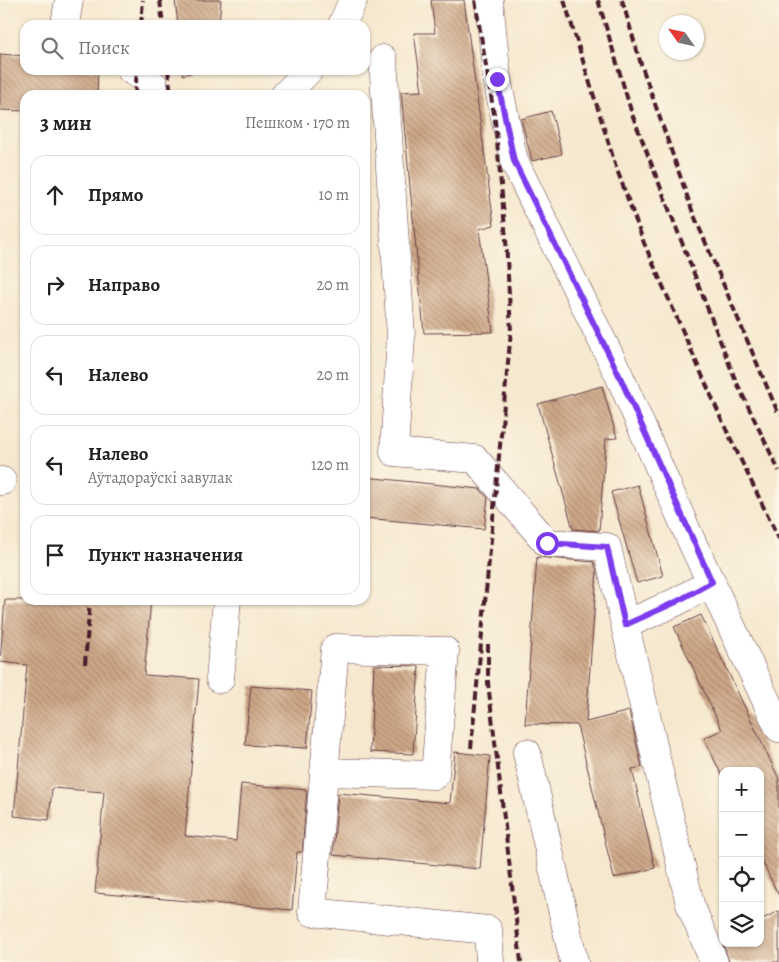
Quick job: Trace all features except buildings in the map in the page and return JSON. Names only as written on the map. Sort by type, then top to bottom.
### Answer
[{"type":"lane","points":[[66,20],[69,0]]},
{"type":"lane","points":[[344,20],[353,0]]},
{"type":"lane","points":[[489,0],[497,79],[514,161],[619,375],[779,728]]},
{"type":"lane","points":[[383,60],[401,336],[394,452],[475,459],[547,543],[607,547],[690,904],[714,962]]},
{"type":"lane","points":[[139,75],[154,85],[154,90]]},
{"type":"lane","points":[[290,90],[304,75]]},
{"type":"lane","points":[[625,625],[676,602],[712,582]]},
{"type":"lane","points":[[220,679],[227,605]]},
{"type":"lane","points":[[324,772],[435,775],[445,651],[335,648],[324,772],[312,912],[488,930],[490,962]]},
{"type":"lane","points":[[527,753],[574,962]]},
{"type":"railway","points":[[141,20],[143,0]]},
{"type":"railway","points":[[160,0],[162,20]]},
{"type":"railway","points":[[471,748],[511,331],[506,239],[495,120],[475,0]]},
{"type":"railway","points":[[564,0],[616,167],[644,243],[724,425],[779,539]]},
{"type":"railway","points":[[598,0],[632,114],[735,379],[779,471]]},
{"type":"railway","points":[[622,0],[640,61],[693,213],[779,415]]},
{"type":"railway","points":[[135,90],[137,75]]},
{"type":"railway","points":[[169,75],[170,90]]},
{"type":"railway","points":[[85,664],[90,605]]},
{"type":"railway","points":[[488,644],[488,683],[521,962]]},
{"type":"route","points":[[497,79],[514,161],[619,375],[690,538],[712,582],[676,602],[625,625],[607,547],[547,543]]}]
